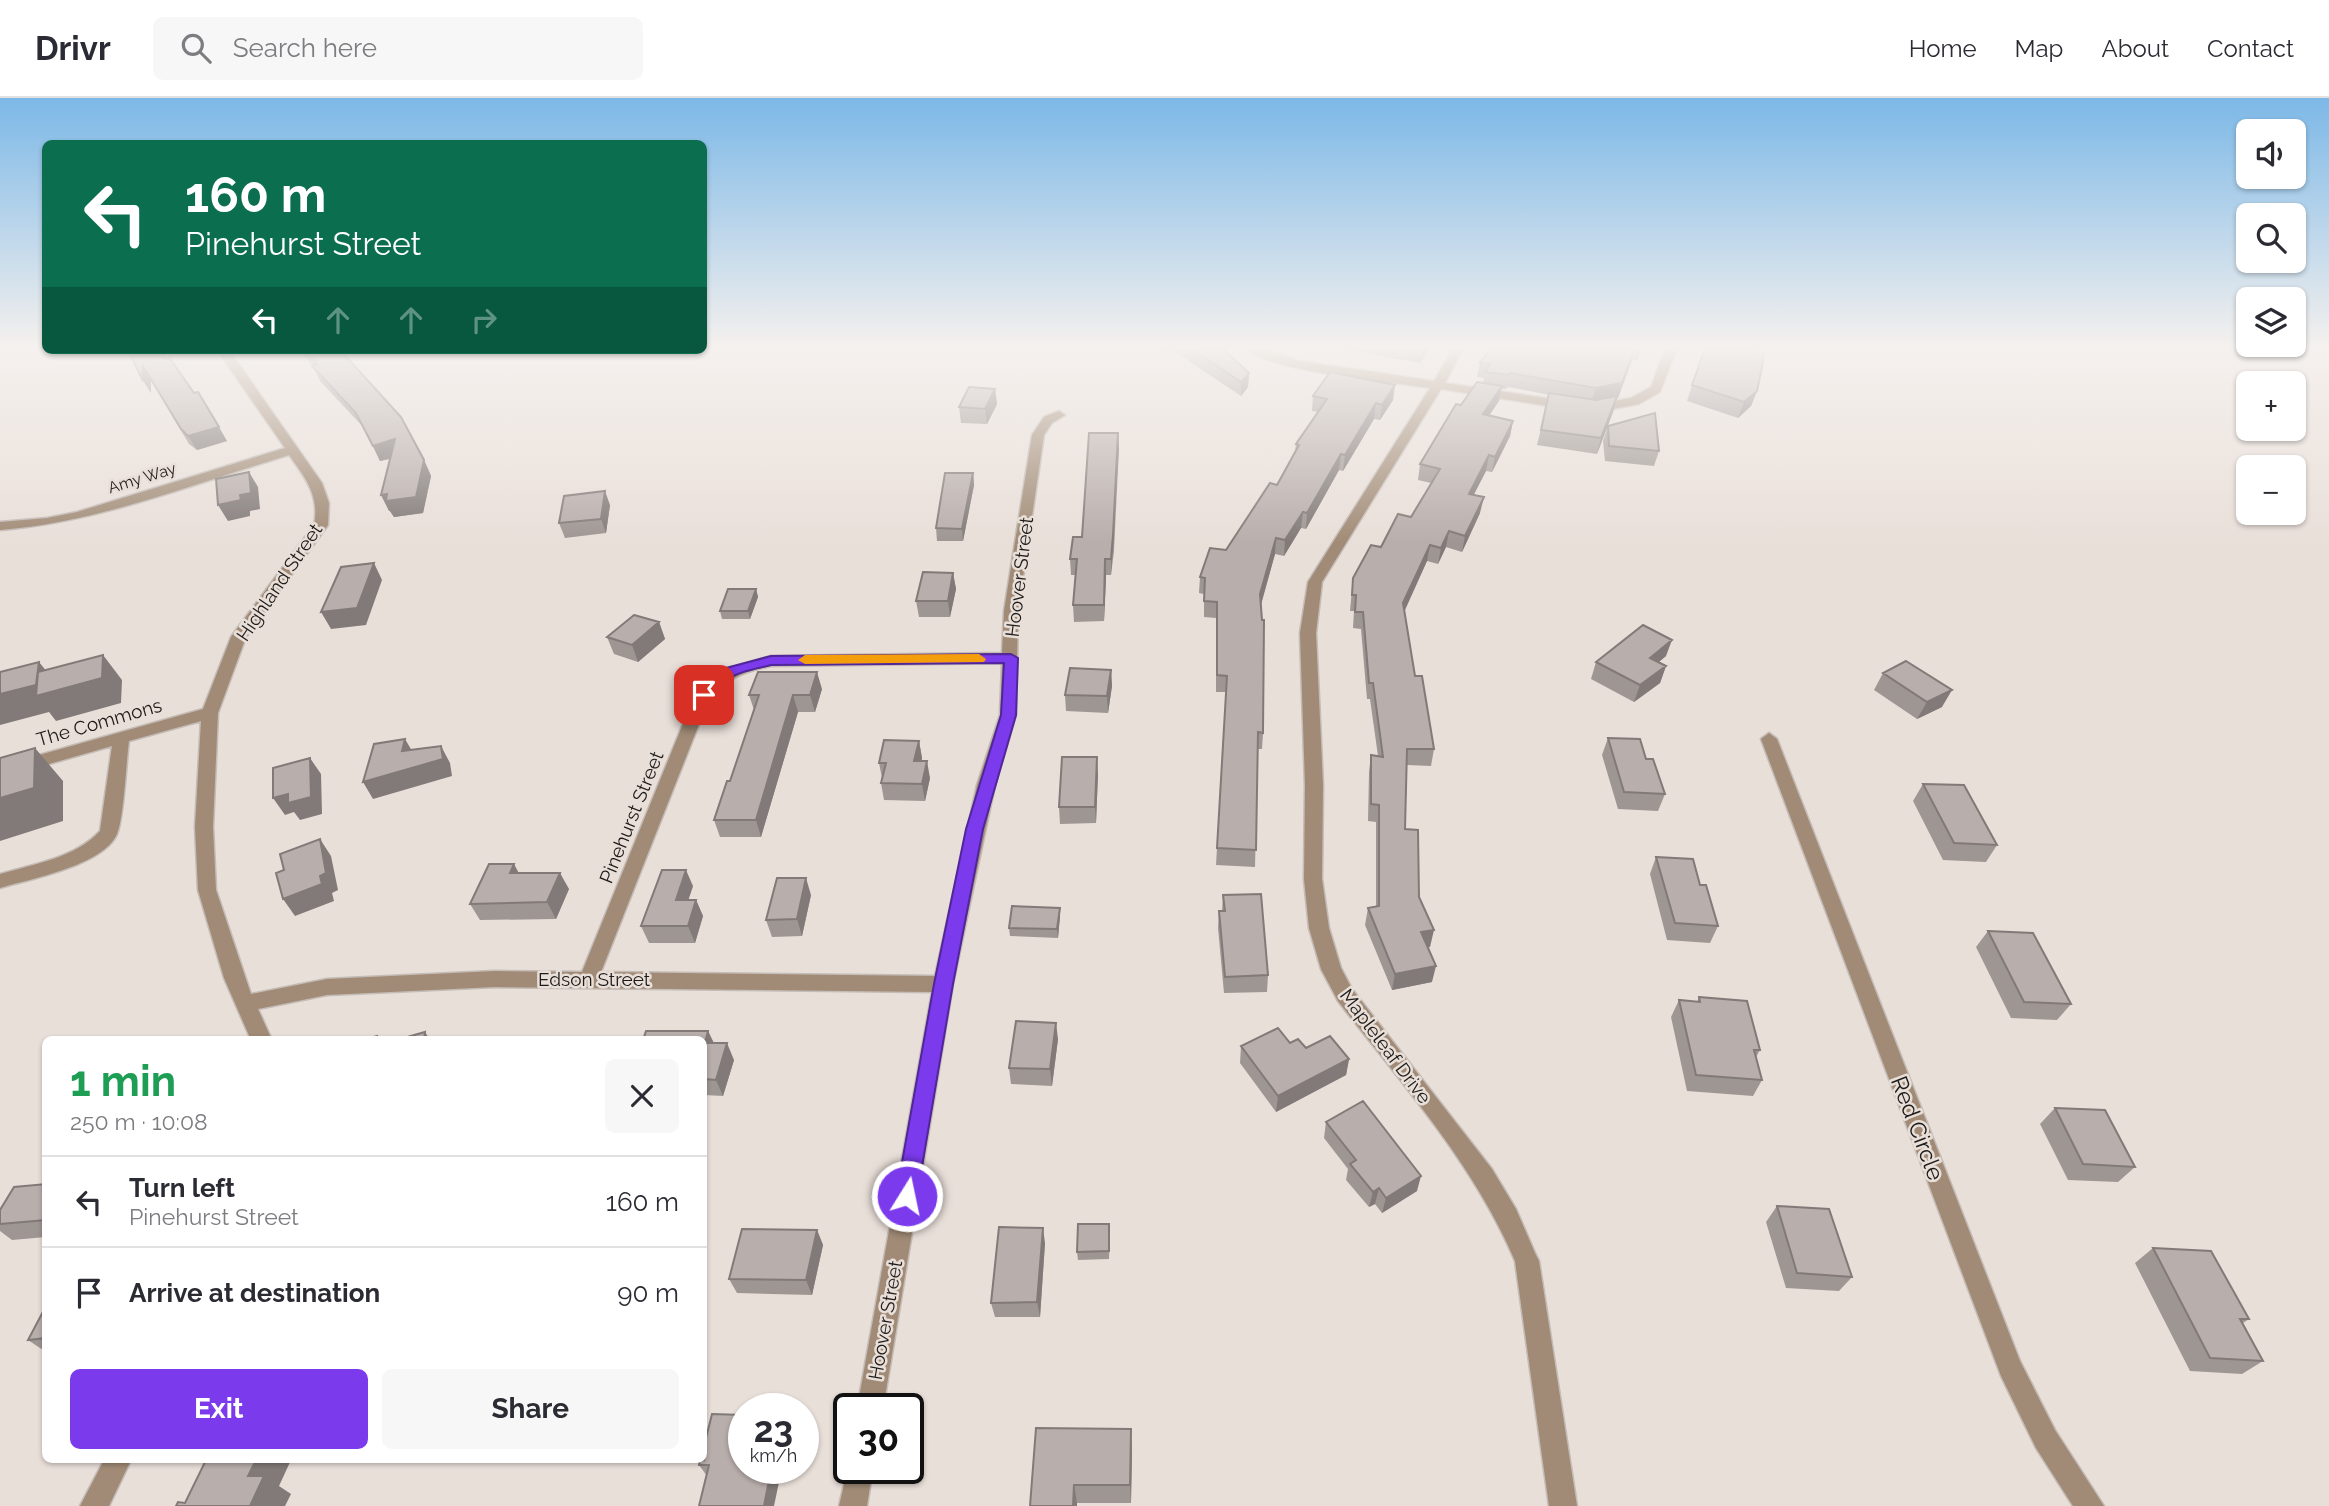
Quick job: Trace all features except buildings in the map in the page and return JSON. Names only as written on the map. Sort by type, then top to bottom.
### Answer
[{"type":"street","name":"Highland Street","points":[[260,1036],[234,978],[207,890],[204,827],[210,713],[239,637],[321,525],[325,510],[322,496],[266,412]]},
{"type":"street","name":"Mapleleaf Drive","points":[[1422,412],[1315,582],[1308,634],[1314,785],[1313,879],[1319,928],[1331,969],[1345,995],[1484,1176],[1508,1217],[1527,1261],[1563,1506]]},
{"type":"street","name":"Hoover Street","points":[[873,1393],[943,984],[975,829],[1009,715],[1011,611],[1038,435],[1048,420],[1059,415]]},
{"type":"street","name":"Amy Way","points":[[0,526],[47,522],[80,515],[292,450]]},
{"type":"street","name":"Pinehurst Street","points":[[589,978],[699,704],[719,678],[742,667],[771,661],[1011,658]]},
{"type":"street","name":"The Commons","points":[[0,772],[210,713]]},
{"type":"street","points":[[0,881],[89,851],[103,842],[109,832],[121,738]]},
{"type":"street","name":"Red Circle","points":[[1769,739],[2010,1367],[2033,1420],[2070,1481],[2090,1506]]},
{"type":"street","name":"Edson Street","points":[[247,1003],[327,987],[495,979],[943,984]]},
{"type":"street","points":[[94,1506],[116,1463]]},
{"type":"street","points":[[853,1506],[857,1484]]},
{"type":"slow traffic","points":[[805,660],[979,659]]},
{"type":"route","points":[[704,695],[719,678],[731,671],[771,661],[1011,658],[1009,715],[975,829],[943,984],[907,1196]]}]
